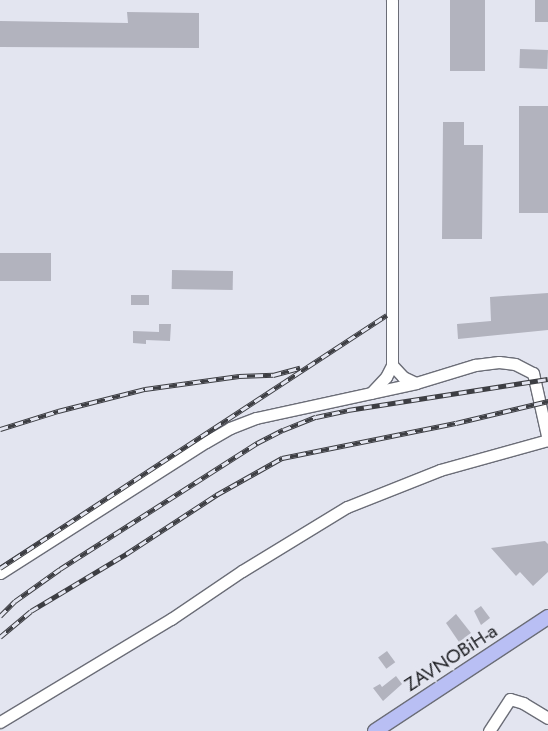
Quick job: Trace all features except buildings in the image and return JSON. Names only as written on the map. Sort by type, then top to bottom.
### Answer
[{"type":"main road","name":"ZAVNOBiH-a","points":[[376,731],[548,617]]},
{"type":"street","points":[[370,394],[386,377],[392,365],[392,0]]},
{"type":"street","points":[[0,573],[230,428],[256,418],[416,384],[475,365],[499,362],[524,368],[533,373],[548,440],[440,470],[396,485],[347,507],[258,561],[171,618],[0,722]]},
{"type":"street","points":[[392,365],[403,377],[416,384]]},
{"type":"street","points":[[489,731],[510,699],[523,703],[548,718]]},
{"type":"railway","points":[[0,568],[387,315]]},
{"type":"railway","points":[[0,429],[58,411],[145,389],[239,376],[273,375],[300,368]]},
{"type":"railway","points":[[0,616],[15,601],[60,569],[257,443],[283,430],[316,417],[348,410],[548,379]]},
{"type":"railway","points":[[0,637],[31,611],[126,554],[216,495],[282,458],[456,423],[548,401]]}]
